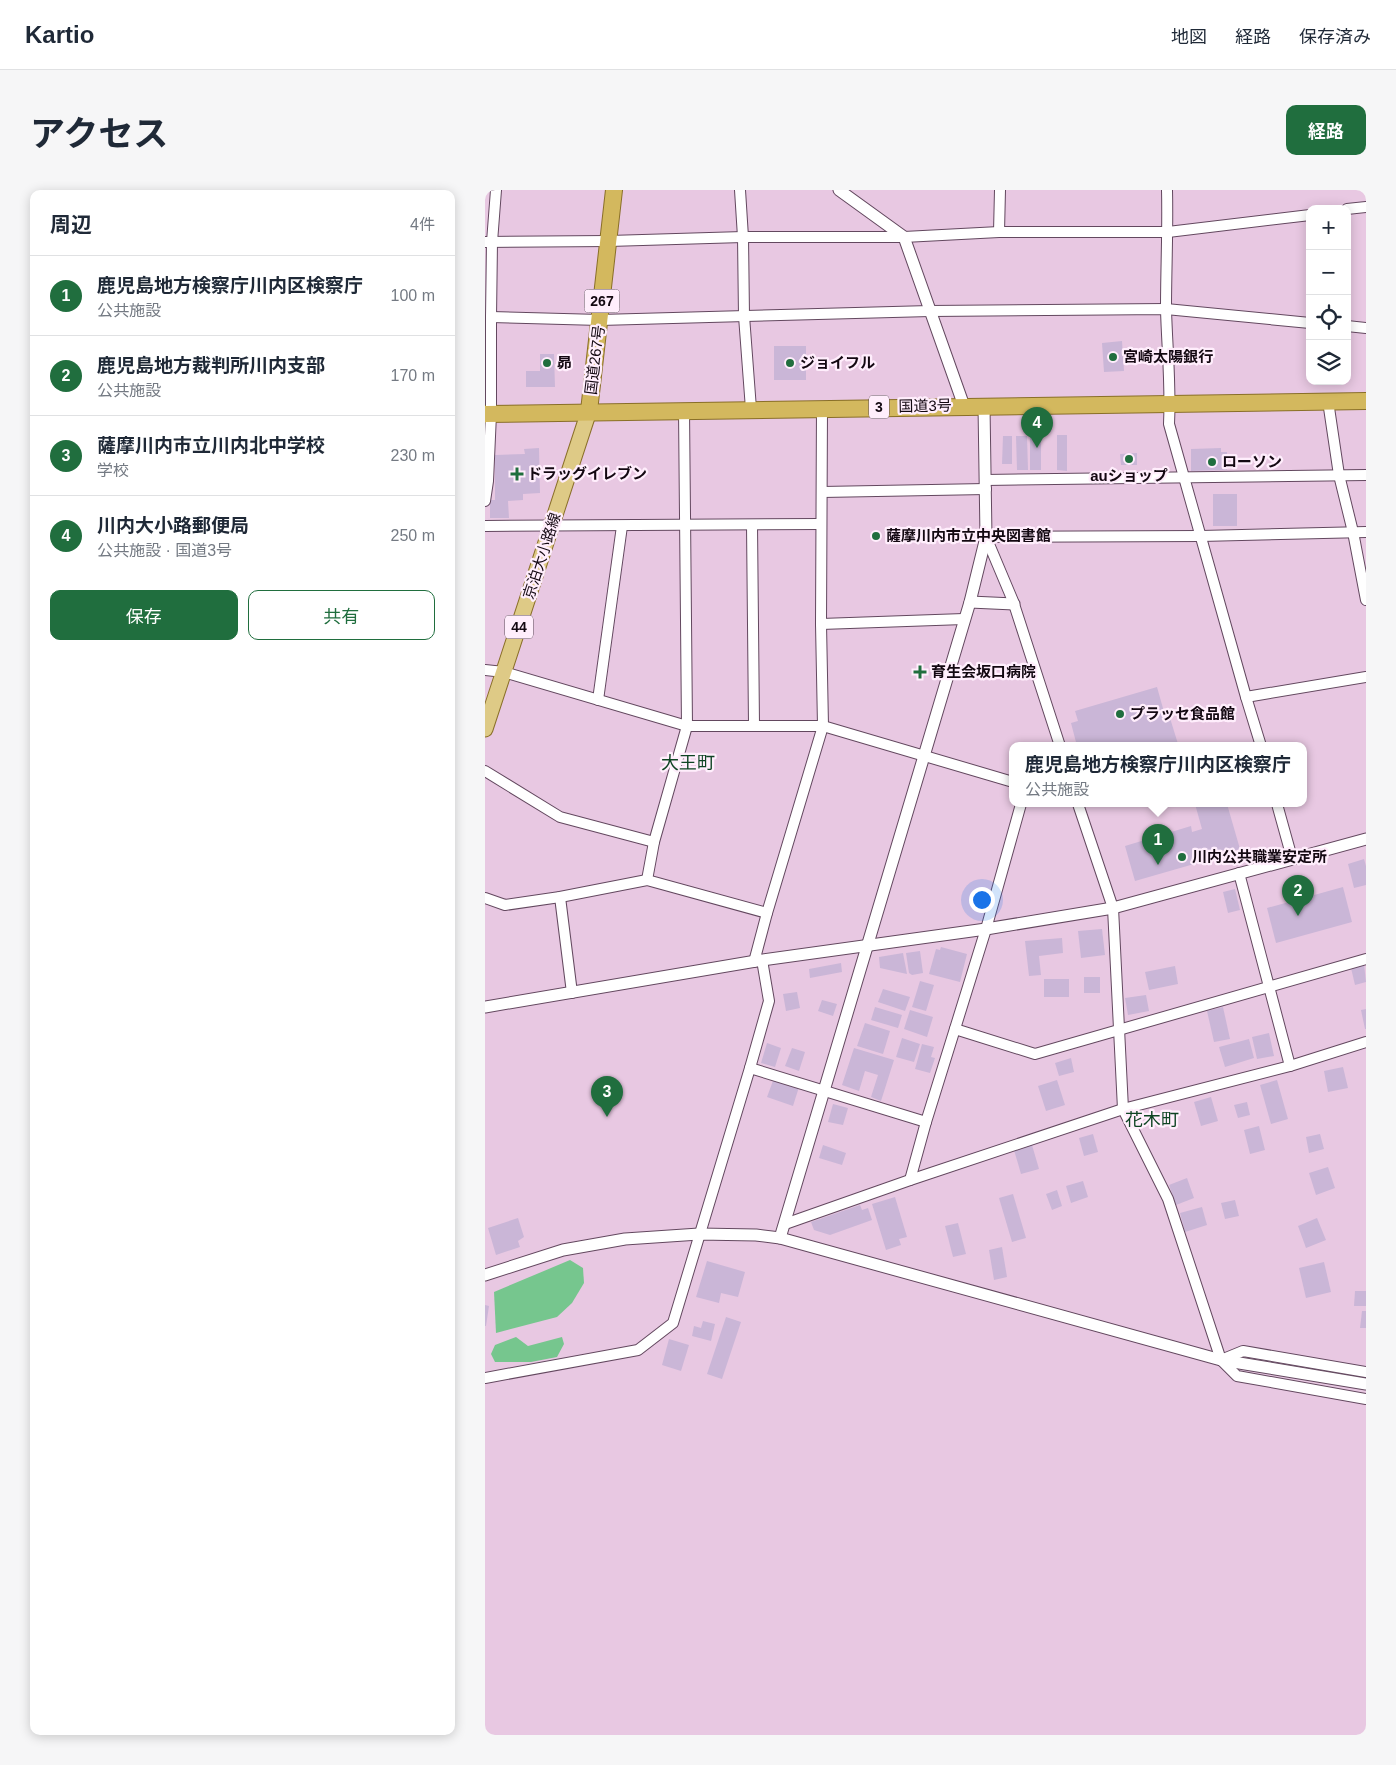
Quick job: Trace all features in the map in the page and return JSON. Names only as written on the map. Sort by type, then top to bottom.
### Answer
[{"type":"highway","name":"国道267号","points":[[589,411],[614,190]]},
{"type":"highway","name":"国道3号","points":[[487,414],[1366,400]]},
{"type":"main road","name":"京泊大小路線","points":[[485,728],[589,411]]},
{"type":"street","points":[[485,501],[488,481],[487,414],[491,317],[489,242],[496,190]]},
{"type":"street","points":[[740,190],[743,237],[744,316],[751,409]]},
{"type":"street","points":[[839,190],[904,237],[964,406]]},
{"type":"street","points":[[999,232],[1000,190]]},
{"type":"street","points":[[1167,190],[1166,309],[1170,403],[1169,424],[1260,742]]},
{"type":"street","points":[[1351,208],[1366,206]]},
{"type":"street","points":[[489,242],[743,237],[904,237],[999,232],[1168,232],[1306,215]]},
{"type":"street","points":[[491,317],[600,320],[930,312],[1166,309],[1306,323]]},
{"type":"street","points":[[1351,326],[1366,328]]},
{"type":"street","points":[[1328,401],[1339,476],[1353,532],[1366,600]]},
{"type":"street","points":[[780,1238],[869,946],[970,602],[986,537],[984,406]]},
{"type":"street","points":[[485,1378],[638,1350],[673,1323],[769,1001],[758,961],[767,913],[823,726],[821,624],[822,408]]},
{"type":"street","points":[[647,880],[654,842],[687,726],[684,410]]},
{"type":"street","points":[[822,492],[1184,478],[1366,475]]},
{"type":"street","points":[[485,526],[821,524]]},
{"type":"street","points":[[752,525],[754,725]]},
{"type":"street","points":[[598,700],[622,526]]},
{"type":"street","points":[[986,537],[1201,536],[1366,532]]},
{"type":"street","points":[[986,537],[1014,603],[1059,742]]},
{"type":"street","points":[[970,602],[1014,603]]},
{"type":"street","points":[[821,624],[964,619]]},
{"type":"street","points":[[485,670],[504,672],[687,726],[823,726],[924,754],[1009,781]]},
{"type":"street","points":[[1246,697],[1366,677]]},
{"type":"street","points":[[485,770],[560,817],[654,842]]},
{"type":"street","points":[[910,1180],[986,929],[1020,807]]},
{"type":"street","points":[[1079,807],[1113,908],[1123,1109],[1168,1199],[1221,1360],[1237,1376],[1366,1398]]},
{"type":"street","points":[[1278,807],[1292,858]]},
{"type":"street","points":[[485,1007],[758,961],[986,929],[1113,908],[1366,839]]},
{"type":"street","points":[[1239,874],[1290,1066]]},
{"type":"street","points":[[485,898],[505,905],[560,897],[647,880],[767,913]]},
{"type":"street","points":[[560,897],[572,993]]},
{"type":"street","points":[[955,1029],[1035,1054],[1366,959]]},
{"type":"street","points":[[785,1224],[1123,1109],[1290,1066],[1366,1042]]},
{"type":"street","points":[[750,1068],[926,1122]]},
{"type":"street","points":[[485,1275],[563,1250],[625,1239],[699,1234],[756,1235],[780,1238],[1221,1360],[1366,1384]]},
{"type":"street","points":[[1221,1360],[1243,1351],[1366,1372]]},
{"type":"green space","points":[[570,1260],[583,1268],[584,1283],[572,1303],[557,1317],[496,1333],[494,1292]]},
{"type":"green space","points":[[516,1337],[528,1346],[562,1337],[564,1344],[557,1357],[531,1362],[495,1362],[491,1354],[495,1345]]},
{"type":"building","name":"宮崎太陽銀行","points":[[1122,341],[1124,371],[1104,372],[1102,343]]},
{"type":"building","name":"ジョイフル","points":[[774,346],[806,346],[806,380],[774,380]]},
{"type":"building","name":"昴","points":[[540,354],[554,354],[555,387],[526,387],[526,371],[540,371]]},
{"type":"building","points":[[1057,435],[1067,435],[1067,471],[1057,470]]},
{"type":"building","points":[[1003,436],[1012,436],[1012,464],[1002,464]]},
{"type":"building","points":[[1016,436],[1027,436],[1028,470],[1017,470]]},
{"type":"building","points":[[1030,437],[1041,437],[1041,470],[1030,470]]},
{"type":"building","name":"ドラッグイレブン","points":[[539,448],[540,493],[523,494],[523,500],[508,501],[509,518],[490,518],[490,500],[495,500],[495,455],[525,454],[524,449]]},
{"type":"building","points":[[1221,448],[1221,452],[1227,452],[1227,470],[1191,471],[1191,449]]},
{"type":"building","name":"auショップ","points":[[1137,453],[1137,465],[1121,465],[1120,454]]},
{"type":"building","points":[[1213,494],[1237,494],[1237,526],[1213,526]]},
{"type":"building","name":"プラッセ食品館","points":[[1157,687],[1166,719],[1170,718],[1177,742],[1076,742],[1071,723],[1078,721],[1075,711]]},
{"type":"building","points":[[1196,807],[1228,807],[1240,849],[1211,858],[1210,853],[1199,856],[1201,862],[1135,881],[1125,846],[1191,826],[1192,832],[1202,829]]},
{"type":"building","points":[[1364,859],[1366,885],[1354,888],[1348,864]]},
{"type":"building","points":[[1343,887],[1352,922],[1276,943],[1267,908]]},
{"type":"building","points":[[1235,889],[1240,910],[1228,913],[1223,892]]},
{"type":"building","points":[[1102,929],[1105,955],[1081,958],[1078,931]]},
{"type":"building","points":[[1062,938],[1063,953],[1039,956],[1041,975],[1029,976],[1025,941]]},
{"type":"building","points":[[941,947],[967,954],[960,982],[929,974],[936,949],[940,950]]},
{"type":"building","points":[[920,951],[923,973],[912,975],[909,973],[906,953]]},
{"type":"building","points":[[903,953],[907,974],[880,968],[879,957]]},
{"type":"building","points":[[841,963],[842,972],[810,978],[809,969]]},
{"type":"building","points":[[1364,964],[1366,982],[1355,985],[1351,968]]},
{"type":"building","points":[[1175,966],[1178,984],[1149,990],[1145,972]]},
{"type":"building","points":[[1084,977],[1100,977],[1100,993],[1084,993]]},
{"type":"building","points":[[1044,979],[1069,979],[1069,997],[1044,997]]},
{"type":"building","points":[[920,981],[934,985],[926,1011],[912,1007]]},
{"type":"building","points":[[883,989],[910,997],[905,1011],[878,1002]]},
{"type":"building","points":[[797,992],[800,1008],[786,1011],[783,994]]},
{"type":"building","points":[[1146,995],[1149,1011],[1128,1015],[1125,998]]},
{"type":"building","points":[[822,1000],[837,1004],[833,1016],[818,1011]]},
{"type":"building","points":[[875,1007],[902,1015],[898,1028],[871,1020]]},
{"type":"building","points":[[1223,1007],[1230,1039],[1214,1042],[1207,1011]]},
{"type":"building","points":[[1366,1009],[1366,1029],[1365,1029],[1361,1010]]},
{"type":"building","points":[[910,1010],[933,1017],[927,1037],[904,1029]]},
{"type":"building","points":[[865,1023],[890,1031],[883,1054],[857,1046]]},
{"type":"building","points":[[1269,1033],[1274,1056],[1257,1059],[1252,1037]]},
{"type":"building","points":[[902,1038],[920,1044],[914,1062],[896,1057]]},
{"type":"building","points":[[1249,1039],[1254,1058],[1225,1067],[1219,1047]]},
{"type":"building","points":[[767,1043],[781,1048],[775,1067],[761,1063]]},
{"type":"building","points":[[922,1044],[934,1047],[931,1057],[935,1058],[930,1073],[915,1069]]},
{"type":"building","points":[[792,1048],[805,1052],[799,1071],[785,1066]]},
{"type":"building","points":[[854,1048],[894,1060],[881,1101],[871,1097],[878,1075],[865,1071],[859,1091],[842,1085]]},
{"type":"building","points":[[1071,1058],[1074,1072],[1059,1076],[1055,1063]]},
{"type":"building","points":[[1343,1067],[1348,1088],[1328,1092],[1324,1071]]},
{"type":"building","points":[[774,1078],[799,1087],[793,1106],[767,1097]]},
{"type":"building","points":[[1057,1080],[1065,1105],[1046,1111],[1038,1086]]},
{"type":"building","points":[[1277,1080],[1288,1119],[1271,1124],[1260,1085]]},
{"type":"building","points":[[1211,1097],[1218,1121],[1201,1126],[1194,1102]]},
{"type":"building","points":[[1247,1102],[1250,1115],[1238,1118],[1234,1105]]},
{"type":"building","points":[[833,1104],[848,1108],[843,1125],[828,1122]]},
{"type":"building","points":[[1259,1126],[1265,1150],[1250,1154],[1244,1130]]},
{"type":"building","points":[[1093,1134],[1098,1152],[1084,1156],[1079,1138]]},
{"type":"building","points":[[1320,1134],[1324,1149],[1309,1153],[1306,1137]]},
{"type":"building","points":[[823,1145],[846,1153],[842,1165],[819,1158]]},
{"type":"building","points":[[1032,1145],[1039,1169],[1021,1174],[1014,1150]]},
{"type":"building","points":[[1328,1167],[1335,1188],[1316,1195],[1309,1173]]},
{"type":"building","points":[[1187,1178],[1194,1198],[1176,1205],[1169,1185]]},
{"type":"building","points":[[1083,1181],[1088,1197],[1071,1203],[1066,1186]]},
{"type":"building","points":[[1057,1190],[1062,1206],[1052,1210],[1046,1194]]},
{"type":"building","points":[[1013,1194],[1026,1238],[1012,1242],[999,1198]]},
{"type":"building","points":[[895,1197],[907,1237],[899,1239],[901,1245],[886,1250],[872,1204]]},
{"type":"building","points":[[1235,1200],[1239,1216],[1225,1219],[1221,1203]]},
{"type":"building","points":[[860,1205],[862,1210],[868,1208],[872,1220],[830,1235],[814,1230],[811,1222]]},
{"type":"building","points":[[1202,1207],[1207,1225],[1185,1232],[1180,1213]]},
{"type":"building","points":[[518,1218],[524,1237],[518,1241],[520,1247],[496,1255],[488,1228]]},
{"type":"building","points":[[1317,1218],[1326,1240],[1306,1248],[1298,1226]]},
{"type":"building","points":[[958,1223],[966,1254],[953,1257],[945,1226]]},
{"type":"building","points":[[1002,1247],[1007,1277],[994,1280],[989,1250]]},
{"type":"building","points":[[707,1261],[745,1272],[738,1297],[721,1293],[719,1303],[696,1297]]},
{"type":"building","points":[[1324,1262],[1331,1292],[1306,1298],[1299,1268]]},
{"type":"building","points":[[1355,1291],[1366,1291],[1366,1306],[1354,1306]]},
{"type":"building","points":[[485,1305],[489,1306],[486,1326],[485,1326]]},
{"type":"building","points":[[1362,1311],[1366,1311],[1366,1328],[1360,1328]]},
{"type":"building","points":[[726,1317],[741,1322],[722,1379],[707,1374]]},
{"type":"building","points":[[703,1321],[715,1324],[711,1341],[692,1336],[694,1326],[701,1328]]},
{"type":"building","points":[[669,1339],[689,1345],[681,1371],[662,1365]]},
{"type":"place","name":"宮崎太陽銀行","points":[[1113,357]]},
{"type":"place","name":"昴","points":[[547,363]]},
{"type":"place","name":"ジョイフル","points":[[790,363]]},
{"type":"place","name":"川内大小路郵便局","points":[[1037,448]]},
{"type":"place","name":"auショップ","points":[[1129,459]]},
{"type":"place","name":"ローソン","points":[[1212,462]]},
{"type":"place","name":"ドラッグイレブン","points":[[517,474]]},
{"type":"place","name":"薩摩川内市立中央図書館","points":[[876,536]]},
{"type":"place","name":"育生会坂口病院","points":[[920,672]]},
{"type":"place","name":"プラッセ食品館","points":[[1120,714]]},
{"type":"place","name":"川内公共職業安定所","points":[[1182,857]]},
{"type":"place","name":"鹿児島地方検察庁川内区検察庁","points":[[1158,865]]},
{"type":"place","name":"鹿児島地方裁判所川内支部","points":[[1298,916]]},
{"type":"place","name":"薩摩川内市立川内北中学校","points":[[607,1117]]},
{"type":"district","name":"大王町","points":[[688,763]]},
{"type":"district","name":"花木町","points":[[1152,1120]]}]
